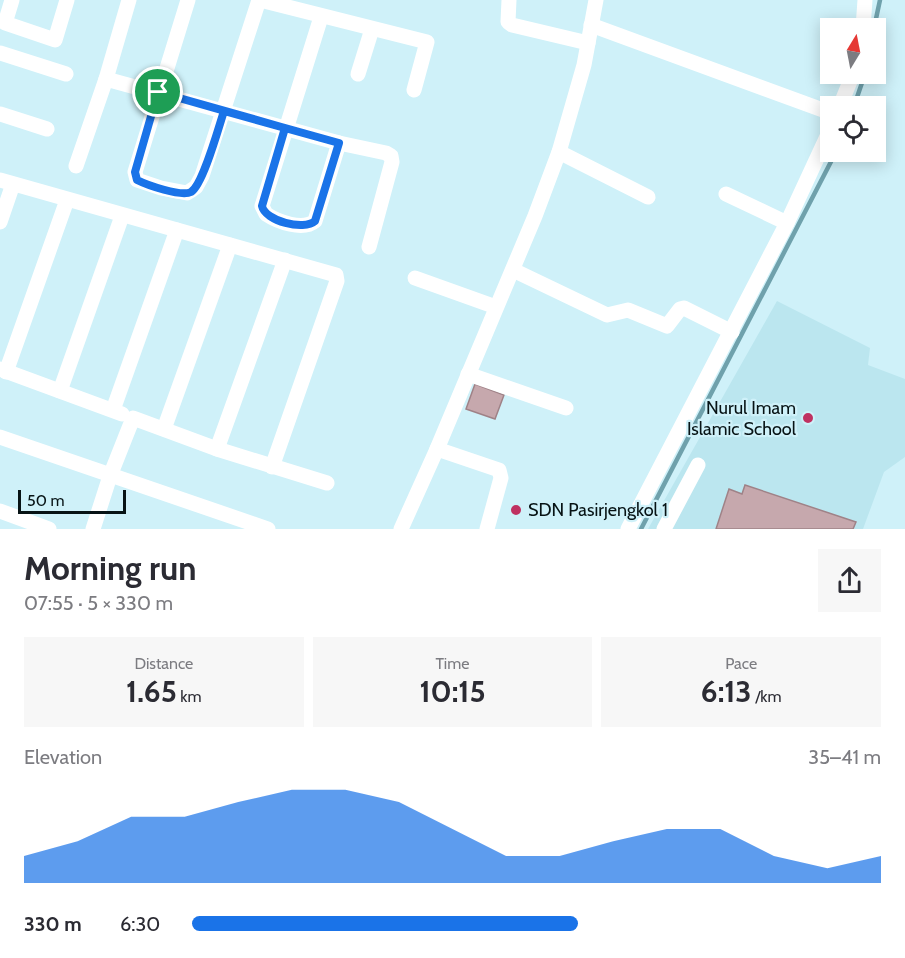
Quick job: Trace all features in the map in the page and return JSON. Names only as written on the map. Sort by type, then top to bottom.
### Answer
[{"type":"street","points":[[12,0],[5,23],[55,40],[67,0]]},
{"type":"street","points":[[76,166],[106,79],[129,0]]},
{"type":"street","points":[[188,0],[158,92],[135,175],[137,180],[187,193],[196,187],[202,176],[260,0],[428,42],[414,90]]},
{"type":"street","points":[[509,0],[507,16],[508,22],[512,25],[588,43]]},
{"type":"street","points":[[401,529],[513,270],[559,152],[576,96],[596,0]]},
{"type":"street","points":[[864,18],[865,0]]},
{"type":"street","points":[[321,16],[285,128],[262,206],[263,210],[269,216],[286,222],[306,226],[315,221],[339,143]]},
{"type":"street","points":[[591,25],[820,109]]},
{"type":"street","points":[[358,75],[372,28]]},
{"type":"street","points":[[0,53],[66,74]]},
{"type":"street","points":[[106,79],[339,143],[386,153],[392,158],[369,247]]},
{"type":"street","points":[[0,114],[47,129]]},
{"type":"street","points":[[559,152],[648,197]]},
{"type":"street","points":[[628,529],[732,332],[820,152]]},
{"type":"street","points":[[0,222],[6,182],[333,274],[337,278],[272,467]]},
{"type":"street","points":[[726,194],[787,223]]},
{"type":"street","points":[[67,200],[3,371],[217,449],[327,483]]},
{"type":"street","points":[[60,391],[122,216]]},
{"type":"street","points":[[113,410],[177,230]]},
{"type":"street","points":[[164,429],[230,245]]},
{"type":"street","points":[[217,449],[285,260]]},
{"type":"street","points":[[513,270],[607,315],[628,310],[668,326],[680,309],[684,308],[732,332]]},
{"type":"street","points":[[415,278],[496,307]]},
{"type":"street","points":[[468,374],[566,408]]},
{"type":"street","points":[[93,529],[110,476],[133,418]]},
{"type":"street","points":[[0,437],[268,529]]},
{"type":"street","points":[[437,449],[499,470],[501,478],[487,529]]},
{"type":"street","points":[[664,529],[698,465]]},
{"type":"street","points":[[0,511],[49,529]]},
{"type":"shaded area","name":"Nurul Imam Islamic School","points":[[777,301],[870,348],[868,365],[905,379],[905,457],[884,472],[863,529],[648,529]]},
{"type":"building","points":[[475,384],[504,395],[495,419],[466,409]]},
{"type":"building","points":[[745,485],[856,522],[853,529],[716,529],[729,489],[742,494]]},
{"type":"waterway","points":[[876,18],[880,0]]},
{"type":"waterway","points":[[857,96],[862,84]]},
{"type":"waterway","points":[[641,529],[831,162]]},
{"type":"place","name":"Nurul Imam Islamic School","points":[[808,418]]},
{"type":"place","name":"SDN Pasirjengkol 1","points":[[516,510]]},
{"type":"route","points":[[158,92],[135,172],[137,180],[178,192],[192,191],[202,176],[224,111],[339,143],[315,221],[309,225],[300,225],[269,216],[263,210],[262,206],[285,128],[224,111],[158,92]]}]
